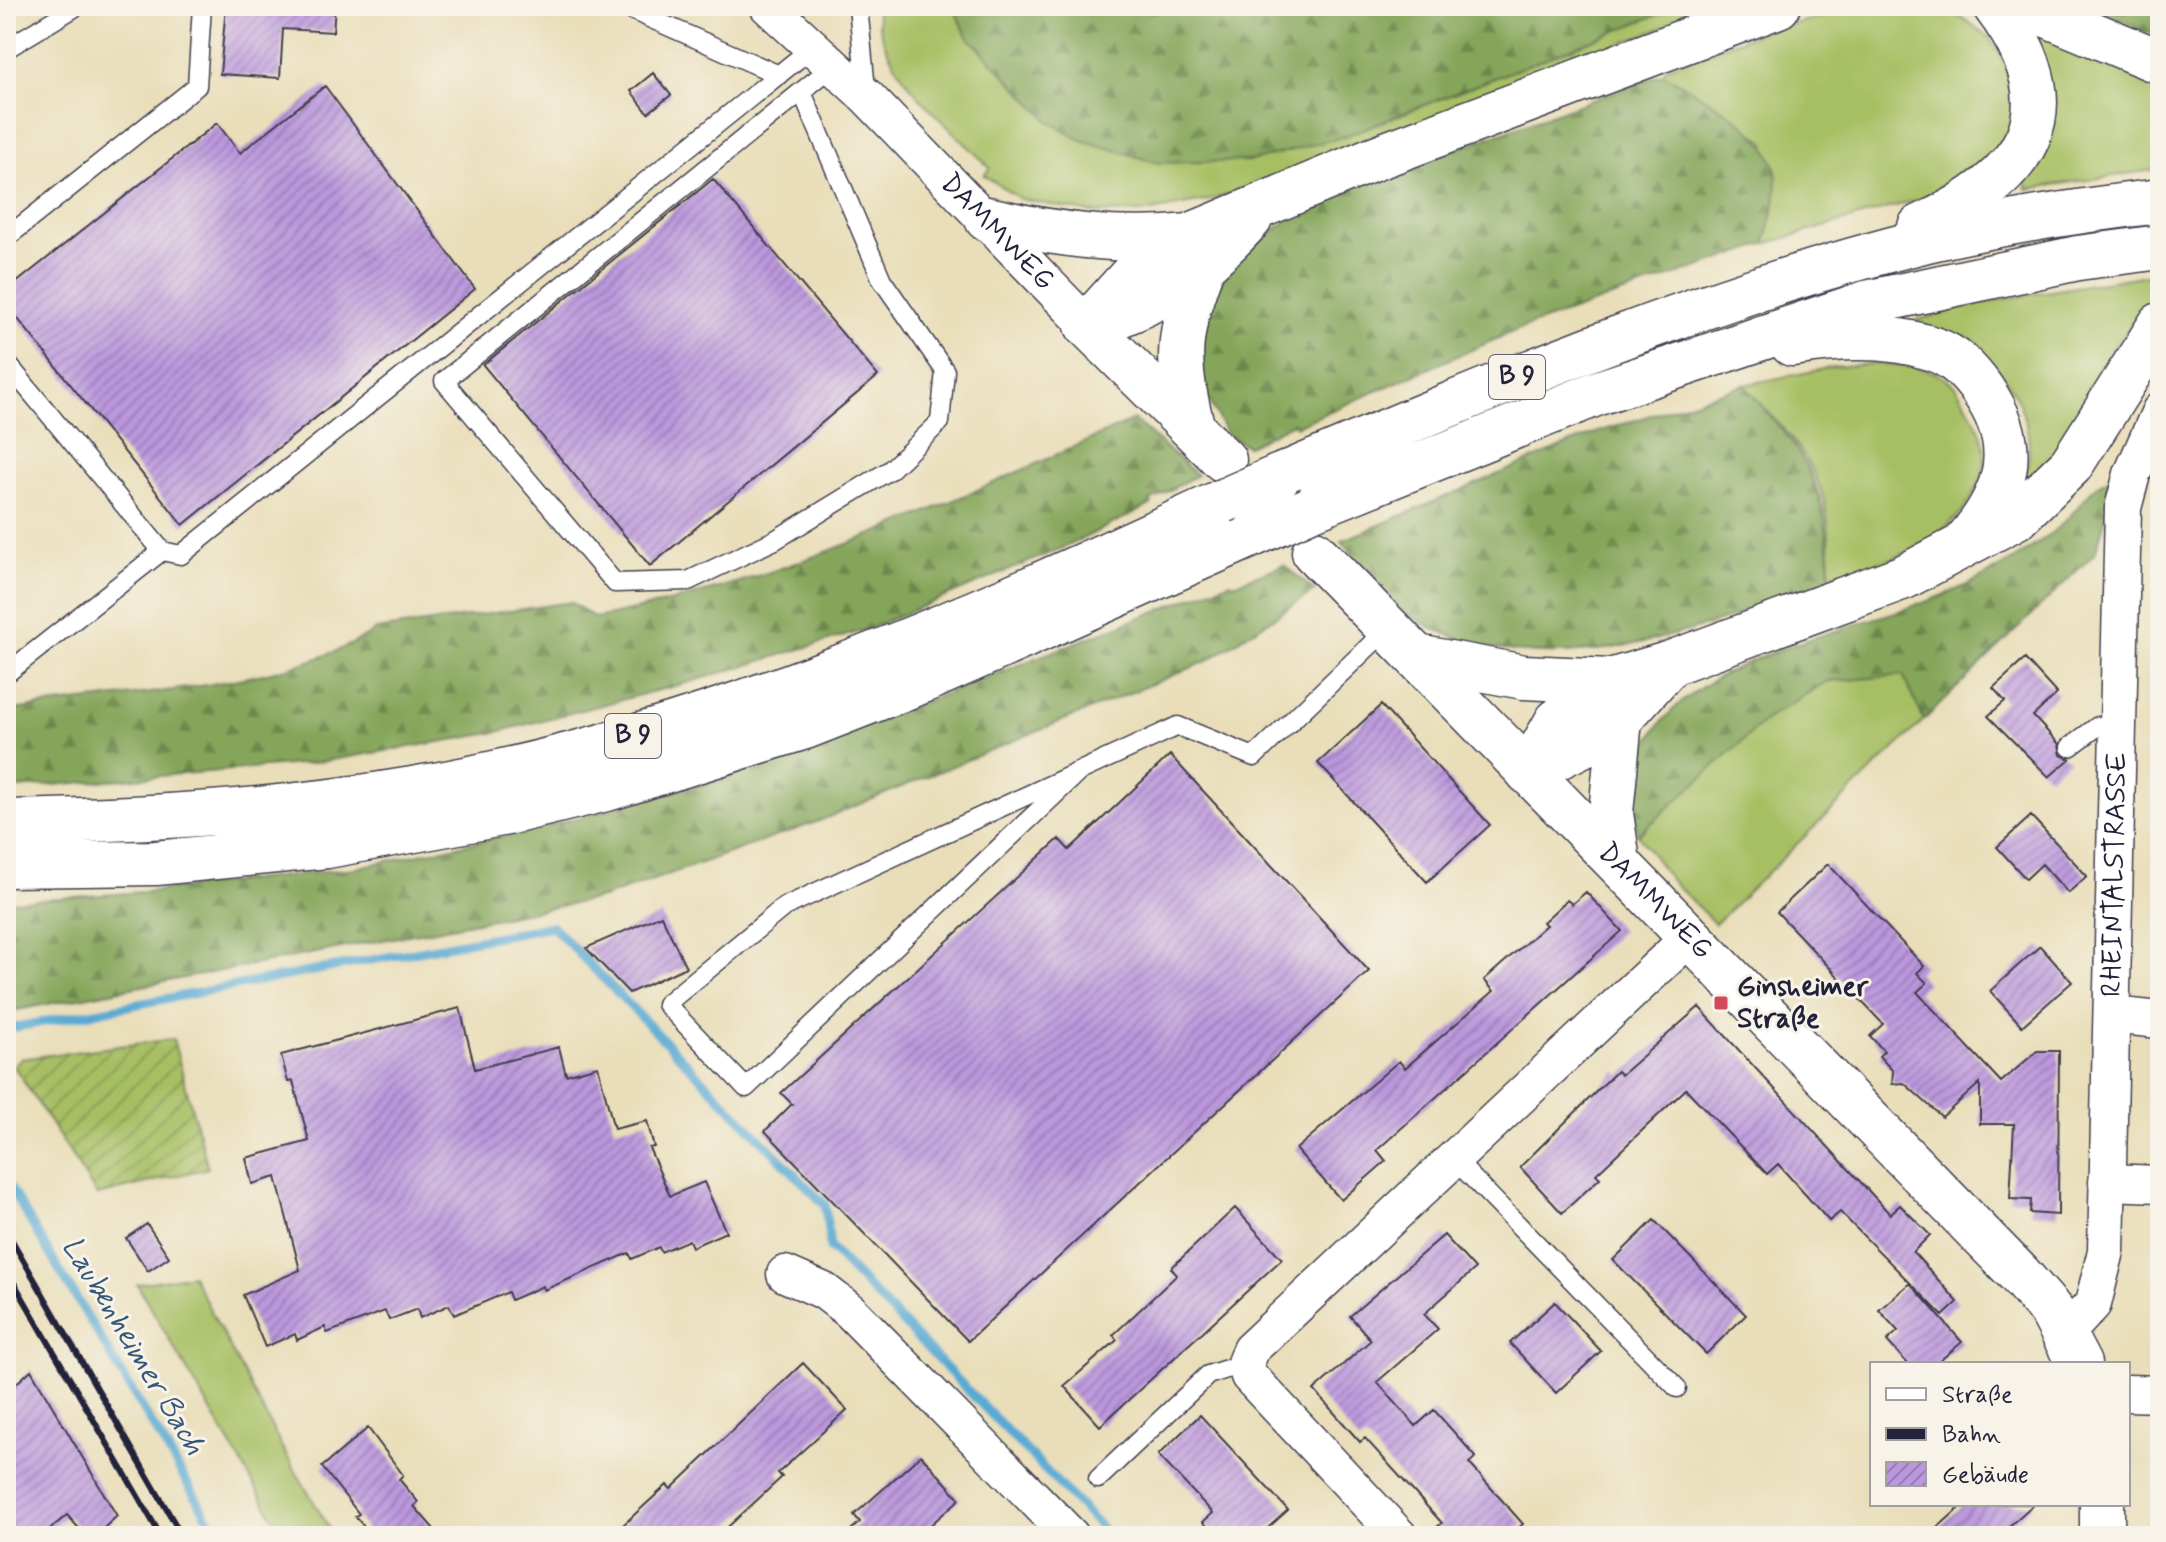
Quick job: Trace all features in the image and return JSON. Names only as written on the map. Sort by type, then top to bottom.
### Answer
[{"type":"main road","points":[[1087,325],[1134,311],[1196,250],[1260,208],[1373,159],[1778,6]]},
{"type":"main road","points":[[1795,277],[1948,214],[1976,198],[2008,172],[2022,151],[2031,127],[2035,88],[2022,49],[1995,6]]},
{"type":"main road","points":[[2025,6],[2160,62]]},
{"type":"main road","name":"B 9","points":[[6,822],[147,820],[316,803],[415,788],[641,735],[759,697],[1029,591],[1223,481],[1278,477],[1491,387],[1627,335],[1795,277],[1929,240],[2160,201]]},
{"type":"main road","points":[[987,219],[1067,235],[1151,240],[1196,250]]},
{"type":"main road","name":"B 9","points":[[6,865],[156,863],[327,846],[507,813],[610,788],[805,727],[861,705],[1310,509],[1496,432],[1699,358],[1866,303],[2078,258],[2160,247]]},
{"type":"main road","points":[[1193,429],[1184,392],[1180,340],[1196,250]]},
{"type":"main road","name":"DAMMWEG","points":[[1087,325],[1193,429],[1223,481]]},
{"type":"main road","points":[[1528,772],[1557,721],[1615,700],[1671,663],[1904,577],[2017,517],[2071,465],[2160,325]]},
{"type":"main road","points":[[1699,358],[1824,339],[1910,343],[1960,362],[1993,406],[2006,444],[2005,470],[1989,514],[1959,549]]},
{"type":"main road","name":"DAMMWEG","points":[[1314,552],[2019,1274],[2072,1349]]},
{"type":"main road","points":[[1402,642],[1615,700]]},
{"type":"main road","points":[[1615,700],[1611,813],[1618,862]]},
{"type":"main road","points":[[2102,1506],[2102,1536]]},
{"type":"street","name":"DAMMWEG","points":[[768,6],[867,97],[1087,325]]},
{"type":"street","name":"RHEINTALSTRASSE","points":[[2072,1349],[2101,1283],[2106,1251],[2123,508],[2132,474],[2160,411]]},
{"type":"street","points":[[1399,1536],[1249,1376],[1245,1363],[1250,1350],[1690,937]]},
{"type":"street","points":[[2112,1015],[2160,1020]]},
{"type":"street","points":[[2107,1182],[2160,1184]]},
{"type":"street","points":[[785,1274],[824,1291],[850,1311],[1071,1536]]},
{"type":"street","points":[[2130,1393],[2160,1394]]},
{"type":"lane","points":[[6,49],[77,6]]},
{"type":"lane","points":[[6,238],[197,86],[202,6]]},
{"type":"lane","points":[[622,6],[779,75]]},
{"type":"lane","points":[[858,6],[867,97]]},
{"type":"lane","points":[[6,362],[162,551],[181,555],[779,75],[823,57]]},
{"type":"lane","points":[[802,92],[882,280],[945,371],[940,422],[890,470],[775,540],[688,581],[615,583],[444,381],[802,92],[823,57]]},
{"type":"lane","points":[[6,674],[162,551]]},
{"type":"lane","points":[[1080,771],[746,1088],[666,1004],[784,907],[1080,771],[1178,726],[1254,757],[1402,642]]},
{"type":"lane","points":[[2070,747],[2098,726],[2118,724]]},
{"type":"lane","points":[[1454,1159],[1677,1388]]},
{"type":"lane","points":[[1098,1479],[1208,1375],[1245,1363]]},
{"type":"green space","points":[[876,6],[953,6],[967,36],[1342,137],[1680,6],[1717,6],[1253,187],[1210,200],[1146,212],[1092,213],[1020,199],[984,175],[990,168],[918,96],[902,75],[880,31]]},
{"type":"green space","points":[[953,6],[1680,6],[1342,137],[1251,161],[1158,163],[1081,140],[1050,122],[967,36]]},
{"type":"green space","points":[[1867,6],[1930,6],[1961,17],[1989,37],[2008,70],[2015,101],[2012,127],[1995,154],[1944,192],[1765,244],[1769,224],[1765,142],[1697,93],[1663,74],[1667,67],[1764,31]]},
{"type":"green space","points":[[2086,6],[2160,6],[2160,37]]},
{"type":"green space","points":[[2035,29],[2160,73],[2160,169],[2027,189],[2025,173]]},
{"type":"green space","points":[[1663,74],[1730,114],[1761,141],[1771,156],[1777,190],[1765,244],[1517,330],[1296,426],[1293,423],[1248,446],[1227,435],[1205,393],[1199,357],[1213,291],[1245,252],[1297,213],[1366,182]]},
{"type":"green space","points":[[2160,273],[2160,295],[2141,312],[2115,346],[2058,456],[2021,490],[2028,462],[2028,436],[2019,403],[2010,387],[1976,347],[1958,336],[1920,327],[1917,320],[1997,300]]},
{"type":"green space","points":[[1870,364],[1924,369],[1954,385],[1975,418],[1985,460],[1970,501],[1946,528],[1899,556],[1830,584],[1826,513],[1815,476],[1788,434],[1744,385],[1834,367]]},
{"type":"green space","points":[[1744,385],[1785,434],[1811,474],[1825,520],[1830,584],[1725,620],[1615,648],[1560,653],[1505,650],[1452,637],[1401,610],[1377,587],[1342,541],[1592,434]]},
{"type":"green space","points":[[1134,420],[1197,475],[1150,501],[1152,504],[1076,542],[868,629],[694,681],[493,733],[313,763],[6,789],[6,711],[248,677],[339,650],[376,630],[571,602],[595,618],[665,603],[734,584],[870,535]]},
{"type":"green space","points":[[2119,475],[2095,553],[1924,720],[1903,675],[1826,682],[1770,716],[1638,835],[1636,774],[1658,727],[1697,690],[1750,662],[1809,639],[1927,601],[1975,581],[2041,541],[2061,525],[2099,484]]},
{"type":"green space","points":[[1284,565],[1315,591],[1205,662],[814,823],[602,898],[6,1012],[6,902],[156,891],[355,868],[531,830],[734,776],[1231,582],[1233,584]]},
{"type":"green space","points":[[1903,674],[1924,720],[1715,924],[1670,879],[1638,835],[1768,717],[1826,682]]},
{"type":"green space","points":[[173,1039],[208,1168],[97,1195],[14,1066],[20,1059]]},
{"type":"green space","points":[[192,1275],[285,1453],[329,1528],[319,1536],[284,1536],[137,1284]]},
{"type":"building","points":[[226,6],[335,6],[333,32],[283,29],[280,78],[220,74]]},
{"type":"building","points":[[653,73],[671,95],[648,113],[631,91]]},
{"type":"building","points":[[325,86],[475,289],[183,525],[6,304],[6,291],[217,123],[240,153]]},
{"type":"building","points":[[713,179],[878,376],[650,566],[483,365]]},
{"type":"building","points":[[2025,659],[2057,694],[2033,716],[2059,744],[2061,755],[2070,759],[2049,777],[1988,716],[2005,701],[1993,688]]},
{"type":"building","points":[[1381,705],[1490,825],[1427,882],[1318,763]]},
{"type":"building","points":[[1170,755],[1369,971],[968,1341],[765,1131],[792,1104],[781,1093],[1059,839],[1069,850]]},
{"type":"building","points":[[2031,816],[2087,876],[2068,893],[2042,864],[2026,879],[1997,847]]},
{"type":"building","points":[[1828,864],[1924,966],[1917,973],[1927,983],[1917,992],[2001,1082],[2037,1051],[2059,1051],[2058,1215],[2030,1213],[2031,1200],[2010,1199],[2014,1124],[1980,1124],[1980,1083],[1942,1117],[1904,1083],[1892,1084],[1893,1071],[1879,1056],[1884,1051],[1870,1036],[1883,1024],[1777,912]]},
{"type":"building","points":[[1586,892],[1622,931],[1377,1150],[1386,1161],[1341,1200],[1296,1149],[1399,1061],[1405,1068],[1494,991],[1484,980],[1546,925],[1543,922],[1567,900],[1572,904]]},
{"type":"building","points":[[661,915],[686,967],[629,993],[586,948]]},
{"type":"building","points":[[2040,946],[2072,982],[2022,1026],[1990,991]]},
{"type":"building","points":[[1699,1007],[1890,1214],[1900,1205],[1930,1235],[1913,1252],[1958,1302],[1943,1316],[1840,1212],[1829,1221],[1778,1164],[1767,1174],[1686,1089],[1596,1174],[1600,1178],[1562,1213],[1520,1167],[1617,1071],[1621,1075]]},
{"type":"building","points":[[460,1008],[475,1069],[559,1047],[566,1075],[598,1066],[614,1129],[647,1121],[654,1147],[649,1148],[670,1196],[704,1182],[726,1232],[692,1247],[689,1240],[661,1252],[659,1247],[632,1259],[629,1253],[544,1290],[543,1286],[511,1300],[508,1292],[454,1315],[449,1305],[420,1318],[417,1309],[389,1320],[385,1311],[327,1333],[325,1327],[297,1340],[295,1334],[265,1347],[243,1295],[300,1270],[276,1177],[252,1184],[246,1158],[309,1141],[293,1081],[288,1082],[281,1055]]},
{"type":"building","points":[[1235,1208],[1282,1259],[1100,1426],[1064,1386],[1117,1340],[1113,1335],[1177,1275],[1171,1268]]},
{"type":"building","points":[[1654,1220],[1746,1315],[1706,1354],[1613,1260]]},
{"type":"building","points":[[147,1224],[169,1257],[148,1271],[126,1238]]},
{"type":"building","points":[[1444,1235],[1475,1269],[1424,1314],[1438,1329],[1377,1382],[1416,1426],[1434,1410],[1476,1457],[1469,1463],[1523,1524],[1509,1536],[1426,1536],[1442,1523],[1365,1438],[1360,1442],[1314,1390],[1371,1340],[1350,1316]]},
{"type":"building","points":[[1910,1283],[1962,1342],[1938,1362],[1906,1362],[1887,1341],[1898,1331],[1879,1310]]},
{"type":"building","points":[[1555,1302],[1601,1351],[1556,1393],[1510,1343]]},
{"type":"building","points":[[803,1363],[847,1410],[778,1473],[782,1477],[718,1536],[611,1536],[667,1485],[671,1489]]},
{"type":"building","points":[[31,1370],[117,1516],[95,1536],[86,1536],[67,1515],[42,1536],[6,1536],[6,1393]]},
{"type":"building","points":[[1200,1415],[1288,1510],[1259,1536],[1216,1536],[1203,1522],[1213,1513],[1158,1455]]},
{"type":"building","points":[[368,1428],[403,1475],[399,1479],[418,1502],[414,1506],[440,1536],[372,1536],[322,1467]]},
{"type":"building","points":[[921,1455],[960,1499],[918,1536],[844,1536],[860,1522],[854,1515]]},
{"type":"building","points":[[1962,1506],[2032,1506],[1998,1536],[1928,1536]]},
{"type":"waterway","points":[[6,1029],[552,926],[825,1205],[830,1248],[1109,1536]]},
{"type":"waterway","name":"Laubenheimer Bach","points":[[6,1181],[219,1536]]},
{"type":"railway","points":[[6,1230],[182,1536]]},
{"type":"railway","points":[[6,1269],[161,1536]]},
{"type":"place","name":"Ginsheimer Straße","points":[[1721,1003]]}]
